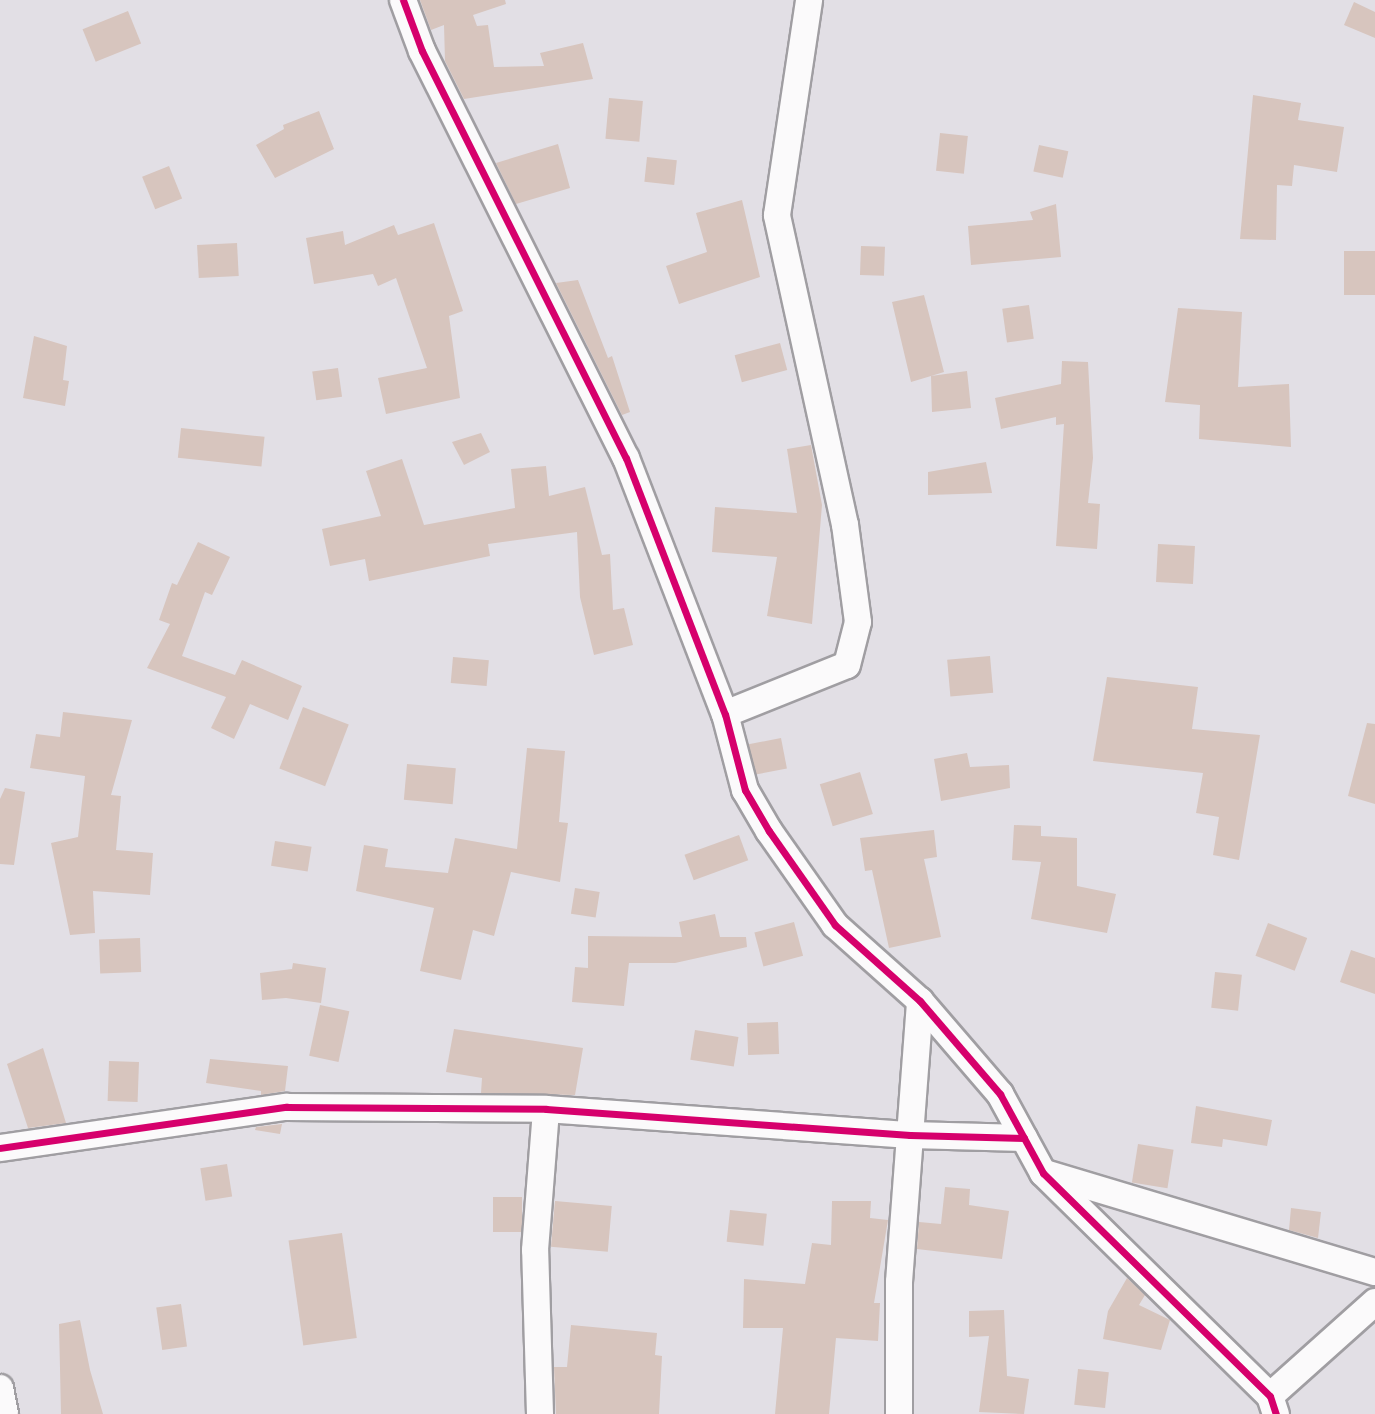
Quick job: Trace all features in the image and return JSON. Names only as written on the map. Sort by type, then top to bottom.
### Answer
[{"type":"street","points":[[403,0],[422,51],[626,458],[725,714],[744,790],[769,831],[835,925],[920,1001],[1000,1094],[1044,1172],[1273,1405],[1375,1302]]},
{"type":"street","points":[[725,714],[847,665],[858,622],[845,525],[777,215],[809,0]]},
{"type":"street","points":[[899,1414],[899,1282],[920,1001]]},
{"type":"street","points":[[0,1148],[286,1107],[546,1110],[910,1135],[1024,1138]]},
{"type":"street","points":[[540,1414],[535,1250],[546,1110]]},
{"type":"street","points":[[1044,1172],[1375,1272]]},
{"type":"street","points":[[0,1388],[5,1414]]},
{"type":"building","points":[[420,0],[505,0],[506,4],[473,15],[477,26],[488,25],[494,67],[544,66],[540,53],[583,43],[593,79],[464,99],[445,61],[444,25],[431,30]]},
{"type":"building","points":[[1354,2],[1375,12],[1375,38],[1344,25]]},
{"type":"building","points":[[128,11],[141,43],[96,62],[83,29]]},
{"type":"building","points":[[1253,95],[1301,103],[1298,120],[1344,127],[1337,172],[1294,165],[1292,186],[1277,185],[1276,240],[1240,239]]},
{"type":"building","points":[[609,98],[643,101],[639,142],[605,139]]},
{"type":"building","points":[[319,111],[334,149],[275,178],[256,145],[284,129],[283,125]]},
{"type":"building","points":[[940,133],[968,136],[964,174],[936,171]]},
{"type":"building","points":[[558,144],[570,188],[516,204],[496,163]]},
{"type":"building","points":[[1039,145],[1068,151],[1063,178],[1033,171]]},
{"type":"building","points":[[647,157],[677,160],[674,185],[644,182]]},
{"type":"building","points":[[169,166],[182,198],[155,209],[142,177]]},
{"type":"building","points":[[742,200],[760,277],[679,304],[666,266],[707,252],[696,213]]},
{"type":"building","points":[[1056,204],[1061,257],[971,265],[968,226],[1033,220],[1030,212]]},
{"type":"building","points":[[434,223],[463,311],[449,316],[460,398],[386,414],[378,378],[427,368],[396,278],[378,286],[373,274],[314,284],[306,238],[343,231],[345,245],[394,225],[398,235]]},
{"type":"building","points":[[237,243],[239,276],[199,278],[197,245]]},
{"type":"building","points":[[861,246],[885,247],[884,276],[860,275]]},
{"type":"building","points":[[1344,251],[1375,251],[1375,295],[1344,295]]},
{"type":"building","points":[[578,280],[608,358],[612,356],[630,412],[622,415],[556,283]]},
{"type":"building","points":[[924,295],[944,372],[911,382],[892,302]]},
{"type":"building","points":[[1029,305],[1034,339],[1007,342],[1002,309]]},
{"type":"building","points":[[1178,308],[1242,312],[1238,387],[1289,384],[1291,447],[1199,439],[1200,405],[1165,402]]},
{"type":"building","points":[[34,336],[67,346],[63,380],[69,381],[65,406],[23,398]]},
{"type":"building","points":[[780,343],[787,370],[742,382],[735,355]]},
{"type":"building","points":[[1062,361],[1088,362],[1093,458],[1088,503],[1100,504],[1097,549],[1056,546],[1064,424],[1056,425],[1056,417],[1001,429],[995,398],[1061,384]]},
{"type":"building","points":[[338,368],[342,397],[316,400],[312,372]]},
{"type":"building","points":[[967,371],[971,408],[932,412],[931,376]]},
{"type":"building","points":[[181,428],[265,437],[261,467],[178,458]]},
{"type":"building","points":[[481,433],[490,452],[464,465],[452,442]]},
{"type":"building","points":[[811,445],[822,505],[812,624],[767,616],[777,557],[712,552],[715,507],[797,513],[787,449]]},
{"type":"building","points":[[402,459],[424,525],[515,508],[511,469],[546,466],[549,496],[585,487],[602,555],[610,554],[613,610],[624,608],[633,645],[594,655],[580,597],[577,532],[488,544],[490,556],[369,581],[365,559],[330,566],[322,529],[381,516],[366,471]]},
{"type":"building","points":[[986,462],[992,493],[928,495],[928,472]]},
{"type":"building","points":[[198,542],[230,557],[212,595],[205,592],[182,656],[235,675],[242,660],[302,686],[288,720],[250,704],[234,739],[211,728],[226,697],[147,668],[170,624],[159,620],[172,583],[177,585]]},
{"type":"building","points":[[1158,544],[1195,546],[1193,584],[1156,582]]},
{"type":"building","points":[[990,656],[993,693],[950,697],[947,660]]},
{"type":"building","points":[[453,657],[489,660],[487,686],[451,683]]},
{"type":"building","points":[[1107,677],[1198,687],[1192,729],[1260,735],[1239,860],[1213,855],[1219,817],[1196,813],[1203,773],[1093,761]]},
{"type":"building","points":[[303,707],[349,725],[325,786],[279,769]]},
{"type":"building","points":[[63,712],[132,720],[111,795],[121,796],[116,850],[153,853],[150,895],[93,891],[95,933],[70,935],[51,843],[78,837],[85,776],[30,768],[36,734],[60,737]]},
{"type":"building","points":[[1367,723],[1375,724],[1375,804],[1348,796]]},
{"type":"building","points":[[781,738],[787,768],[755,775],[749,744]]},
{"type":"building","points":[[527,748],[565,751],[559,822],[568,823],[560,882],[511,872],[494,936],[473,930],[461,980],[420,971],[434,908],[356,891],[364,845],[388,849],[385,867],[448,873],[455,838],[517,849]]},
{"type":"building","points":[[967,753],[970,767],[1009,765],[1010,788],[941,801],[934,759]]},
{"type":"building","points":[[407,764],[456,768],[453,804],[404,800]]},
{"type":"building","points":[[860,772],[873,814],[833,826],[820,784]]},
{"type":"building","points":[[5,788],[25,792],[14,865],[0,864],[0,799]]},
{"type":"building","points":[[1014,825],[1041,826],[1041,836],[1077,838],[1077,886],[1116,894],[1107,933],[1031,919],[1041,862],[1012,860]]},
{"type":"building","points":[[934,830],[937,857],[924,859],[941,937],[889,948],[872,870],[865,871],[860,838]]},
{"type":"building","points":[[739,835],[748,860],[694,880],[684,855]]},
{"type":"building","points":[[275,841],[312,847],[308,871],[271,866]]},
{"type":"building","points":[[575,888],[600,892],[596,918],[571,914]]},
{"type":"building","points":[[715,914],[720,937],[746,937],[747,947],[675,963],[629,963],[624,1006],[572,1002],[575,967],[588,968],[588,936],[682,937],[679,922]]},
{"type":"building","points":[[794,922],[803,956],[763,966],[754,933]]},
{"type":"building","points":[[1268,923],[1307,938],[1295,971],[1255,956]]},
{"type":"building","points":[[140,938],[141,972],[100,973],[99,939]]},
{"type":"building","points":[[1351,950],[1375,958],[1375,994],[1340,982]]},
{"type":"building","points":[[293,963],[326,968],[321,1003],[286,998],[262,1000],[260,973],[292,969]]},
{"type":"building","points":[[1215,972],[1242,975],[1238,1011],[1211,1008]]},
{"type":"building","points":[[320,1005],[349,1011],[339,1062],[309,1056]]},
{"type":"building","points":[[778,1022],[779,1054],[748,1055],[747,1023]]},
{"type":"building","points":[[454,1029],[583,1048],[575,1095],[481,1093],[482,1078],[446,1072]]},
{"type":"building","points":[[695,1030],[738,1037],[734,1067],[690,1060]]},
{"type":"building","points":[[43,1048],[66,1123],[28,1128],[7,1064]]},
{"type":"building","points":[[210,1059],[288,1066],[285,1091],[261,1095],[261,1091],[206,1083]]},
{"type":"building","points":[[109,1061],[139,1062],[138,1102],[108,1101]]},
{"type":"building","points":[[1196,1106],[1272,1120],[1267,1146],[1223,1139],[1222,1147],[1191,1143]]},
{"type":"building","points":[[282,1124],[280,1134],[255,1130],[256,1127]]},
{"type":"building","points":[[1138,1144],[1174,1150],[1167,1188],[1132,1183]]},
{"type":"building","points":[[227,1164],[232,1197],[205,1201],[200,1168]]},
{"type":"building","points":[[945,1187],[970,1189],[969,1205],[1009,1211],[1002,1259],[917,1249],[919,1222],[941,1224]]},
{"type":"building","points":[[493,1197],[522,1197],[522,1232],[493,1232]]},
{"type":"building","points":[[555,1201],[612,1206],[608,1252],[551,1247]]},
{"type":"building","points":[[832,1201],[871,1201],[870,1218],[888,1220],[874,1303],[880,1303],[878,1341],[836,1338],[829,1414],[775,1414],[783,1328],[743,1328],[744,1279],[805,1284],[812,1243],[831,1245]]},
{"type":"building","points":[[1291,1208],[1321,1212],[1318,1238],[1289,1230]]},
{"type":"building","points":[[730,1210],[767,1214],[763,1246],[727,1242]]},
{"type":"building","points":[[342,1233],[357,1338],[303,1345],[289,1241]]},
{"type":"building","points":[[1127,1278],[1145,1295],[1139,1305],[1170,1320],[1161,1350],[1103,1339],[1108,1311]]},
{"type":"building","points":[[181,1304],[187,1347],[162,1350],[156,1307]]},
{"type":"building","points":[[1004,1310],[1007,1376],[1029,1379],[1024,1414],[979,1412],[989,1336],[969,1337],[969,1311]]},
{"type":"building","points":[[80,1320],[90,1370],[103,1414],[61,1414],[59,1324]]},
{"type":"building","points":[[571,1325],[657,1333],[655,1355],[662,1356],[659,1414],[556,1414],[554,1367],[567,1367]]},
{"type":"building","points":[[1078,1369],[1109,1372],[1105,1408],[1074,1405]]},
{"type":"cycle path","points":[[403,0],[422,51],[626,458],[725,714],[745,790],[769,831],[835,925],[920,1001],[1000,1094],[1043,1173],[1270,1396],[1276,1414]]},
{"type":"cycle path","points":[[0,1148],[286,1107],[546,1109],[910,1135],[1024,1138]]}]
